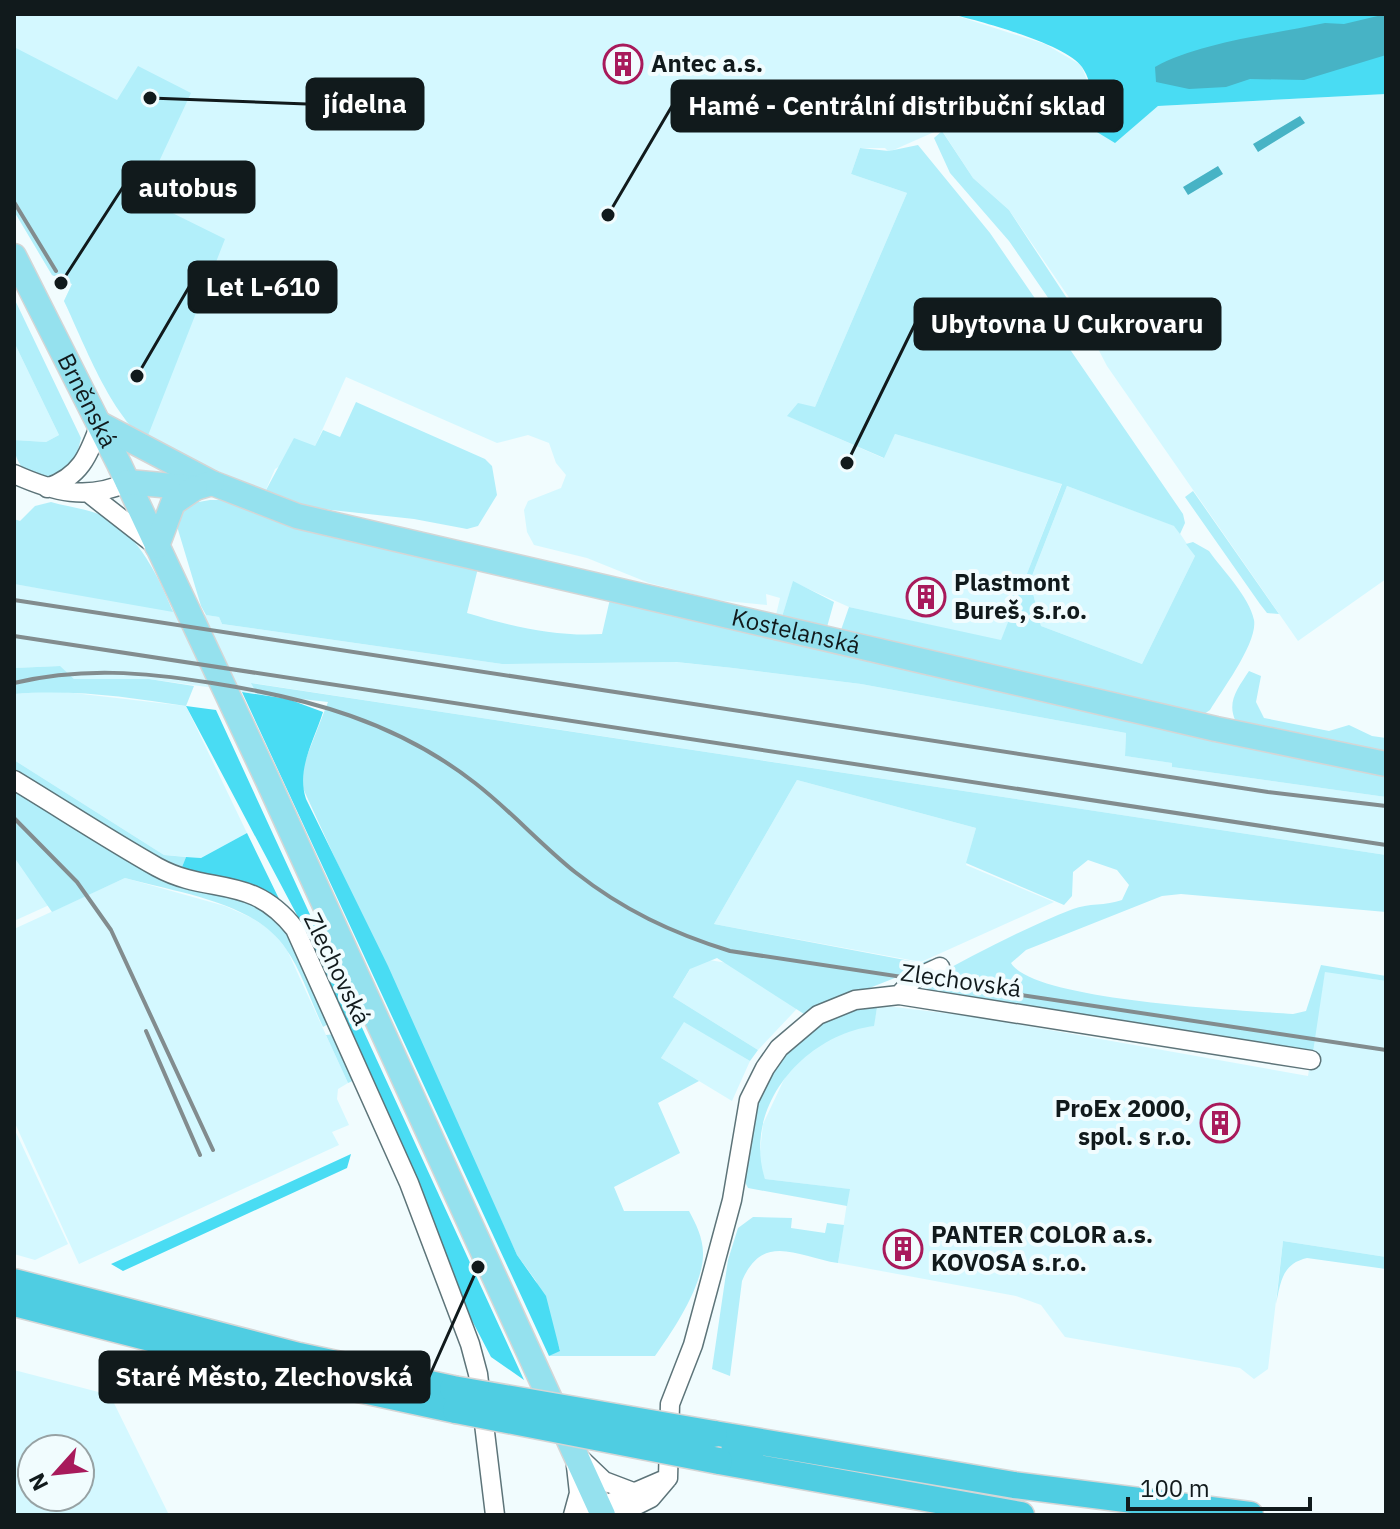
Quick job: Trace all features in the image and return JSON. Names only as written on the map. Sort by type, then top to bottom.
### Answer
[{"type":"highway","points":[[14,1282],[454,1399],[719,1461],[1021,1515]]},
{"type":"highway","points":[[14,1303],[268,1369],[454,1399],[714,1434],[1014,1485],[1250,1515]]},
{"type":"main road","name":"Brněnská","points":[[14,256],[100,424],[281,808],[600,1513]]},
{"type":"main road","name":"Kostelanská","points":[[100,424],[173,464],[203,485]]},
{"type":"main road","points":[[128,482],[149,467],[173,464]]},
{"type":"main road","name":"Kostelanská","points":[[128,482],[203,485],[297,516],[1155,715],[1386,764]]},
{"type":"main road","points":[[157,546],[173,503],[203,485]]},
{"type":"street","points":[[47,488],[69,478],[82,467],[100,424]]},
{"type":"street","points":[[14,474],[47,488],[91,495],[128,482]]},
{"type":"street","points":[[91,495],[157,546]]},
{"type":"street","name":"Zlechovská","points":[[14,780],[160,868],[259,896],[279,909],[295,929],[409,1183],[470,1344],[478,1374],[495,1515]]},
{"type":"street","points":[[899,995],[914,979],[940,967]]},
{"type":"street","name":"Zlechovská","points":[[600,1513],[635,1504],[668,1478],[670,1404],[693,1345],[719,1250],[753,1090],[779,1048],[818,1015],[855,1000],[899,995],[1311,1060]]},
{"type":"street","points":[[572,1447],[604,1481],[635,1504]]},
{"type":"street","points":[[572,1447],[579,1493],[573,1515]]},
{"type":"shaded area","points":[[14,14],[951,14],[1045,44],[1081,65],[1093,95],[1087,126],[1115,142],[1158,106],[1386,94],[1386,579],[1298,641],[1107,366],[1079,312],[1009,210],[973,178],[941,129],[889,152],[885,148],[860,148],[851,174],[907,193],[815,407],[788,416],[883,458],[895,434],[1062,483],[1001,641],[849,607],[793,582],[781,620],[776,615],[780,598],[766,594],[767,605],[716,600],[649,583],[587,558],[534,545],[527,532],[524,510],[528,501],[561,488],[566,475],[556,463],[549,443],[528,435],[497,443],[346,377],[315,446],[275,469],[265,492],[140,436],[128,425],[64,301],[72,284],[52,275],[14,211]]},
{"type":"shaded area","points":[[951,14],[1386,14],[1386,94],[1158,106],[1115,143],[1087,126],[1090,88],[1086,74],[1073,58],[1021,34]]},
{"type":"shaded area","points":[[1386,14],[1386,55],[1304,80],[1250,79],[1226,87],[1189,89],[1156,82],[1155,67],[1193,51],[1261,35],[1325,23],[1344,24]]},
{"type":"shaded area","points":[[14,47],[117,100],[138,66],[191,93],[142,198],[225,239],[147,438],[122,415],[89,355],[64,301],[72,284],[52,275],[14,211]]},
{"type":"shaded area","points":[[1300,116],[1305,123],[1258,152],[1253,144]]},
{"type":"shaded area","points":[[942,131],[973,178],[1009,210],[1089,332],[1071,331],[1009,241],[950,173],[934,138]]},
{"type":"shaded area","points":[[918,145],[990,233],[1183,514],[1185,523],[1180,534],[1174,526],[1067,486],[1030,581],[1041,626],[1142,664],[1195,556],[1186,544],[1193,542],[1209,551],[1247,602],[1254,629],[1230,679],[1210,710],[1201,716],[841,630],[849,607],[1001,640],[1062,484],[895,434],[884,458],[787,416],[798,403],[815,407],[907,193],[851,174],[860,148],[889,151]]},
{"type":"shaded area","points":[[1218,166],[1223,174],[1188,195],[1183,187]]},
{"type":"shaded area","points":[[14,298],[81,438],[76,459],[66,474],[45,476],[29,472],[18,461],[15,452],[14,440],[46,442],[59,435],[14,342]]},
{"type":"shaded area","points":[[14,342],[59,435],[46,442],[14,440]]},
{"type":"shaded area","points":[[356,402],[485,459],[492,466],[497,495],[478,526],[467,529],[414,519],[304,507],[265,492],[294,438],[315,446],[323,430],[340,437]]},
{"type":"shaded area","points":[[1067,486],[1175,526],[1195,556],[1142,664],[1041,626],[1030,581]]},
{"type":"shaded area","points":[[1193,491],[1279,614],[1267,613],[1185,497]]},
{"type":"shaded area","points":[[228,500],[478,568],[467,613],[500,622],[551,632],[602,634],[610,599],[1386,770],[1386,797],[1172,767],[1172,763],[1125,756],[1126,733],[861,684],[676,662],[502,664],[222,624],[219,617],[206,615],[201,606],[176,523],[180,510],[193,503]]},
{"type":"shaded area","points":[[51,502],[99,514],[128,534],[154,572],[173,612],[14,584],[14,519],[20,521],[35,506]]},
{"type":"shaded area","points":[[793,581],[834,602],[827,627],[781,620]]},
{"type":"shaded area","points":[[14,584],[219,617],[222,624],[502,664],[675,662],[733,668],[861,684],[1126,733],[1125,756],[1173,763],[1172,767],[1386,797],[1386,855],[252,683],[257,694],[149,679],[74,679],[59,666],[14,668]]},
{"type":"shaded area","points":[[60,666],[74,679],[149,679],[194,686],[186,706],[79,693],[14,694],[14,668]]},
{"type":"shaded area","points":[[1249,671],[1261,676],[1256,702],[1264,718],[1329,731],[1349,725],[1372,736],[1386,738],[1386,756],[1236,722],[1233,702],[1237,689]]},
{"type":"shaded area","points":[[251,683],[1386,855],[1386,912],[1181,894],[1162,896],[1026,950],[1011,963],[1028,976],[1097,995],[1293,1014],[1306,1011],[1321,965],[1386,976],[1386,981],[1325,972],[1313,1052],[924,991],[926,981],[1035,925],[1079,907],[1122,900],[1129,885],[1117,870],[1088,860],[1073,872],[1072,896],[1064,905],[966,863],[976,828],[797,780],[714,924],[921,963],[931,959],[930,964],[804,1014],[717,958],[690,969],[673,997],[758,1050],[750,1061],[684,1022],[661,1058],[699,1081],[658,1103],[680,1153],[614,1187],[624,1211],[689,1211],[703,1247],[702,1265],[693,1293],[655,1356],[549,1356],[560,1350],[536,1281],[517,1255],[301,784],[303,766],[328,702],[257,694]]},
{"type":"shaded area","points":[[56,691],[186,706],[247,833],[201,858],[164,855],[14,760],[14,694]]},
{"type":"shaded area","points":[[242,692],[288,699],[323,712],[305,766],[303,788],[306,799],[388,966],[517,1255],[546,1296],[560,1351],[549,1356]]},
{"type":"shaded area","points":[[186,706],[216,710],[524,1380],[491,1357],[453,1284],[422,1194],[298,917]]},
{"type":"shaded area","points":[[14,760],[164,855],[186,857],[182,867],[157,861],[14,774]]},
{"type":"shaded area","points":[[797,780],[976,828],[966,865],[1054,902],[921,962],[714,924]]},
{"type":"shaded area","points":[[14,788],[265,909],[285,931],[330,1023],[323,1027],[302,977],[286,949],[272,933],[235,909],[125,878],[52,912],[14,857]]},
{"type":"shaded area","points":[[14,807],[120,873],[14,921]]},
{"type":"shaded area","points":[[247,833],[283,907],[182,867],[186,857],[201,858]]},
{"type":"shaded area","points":[[125,878],[225,906],[272,931],[287,950],[348,1083],[338,1089],[337,1099],[349,1125],[332,1132],[339,1145],[79,1264],[14,1121],[14,929]]},
{"type":"shaded area","points":[[697,958],[758,968],[808,997],[758,1050],[673,997]]},
{"type":"shaded area","points":[[1325,971],[1386,981],[1386,1257],[1283,1241],[1268,1369],[1254,1379],[1240,1368],[1065,1337],[1041,1305],[1016,1296],[838,1263],[849,1189],[765,1179],[759,1161],[763,1124],[788,1071],[816,1046],[847,1029],[873,1026],[878,1005],[977,1017],[1308,1076]]},
{"type":"shaded area","points":[[878,1002],[874,1026],[848,1032],[803,1059],[771,1101],[762,1126],[760,1152],[765,1179],[850,1189],[847,1206],[748,1188],[743,1168],[745,1155],[758,1105],[778,1062],[791,1046],[826,1021]]},
{"type":"shaded area","points":[[684,1021],[750,1061],[732,1101],[661,1058]]},
{"type":"shaded area","points":[[335,1034],[355,1080],[348,1083],[326,1035]]},
{"type":"shaded area","points":[[14,1128],[68,1244],[35,1260],[14,1254]]},
{"type":"shaded area","points":[[351,1154],[347,1168],[123,1271],[111,1264]]},
{"type":"shaded area","points":[[753,1217],[792,1218],[791,1228],[825,1233],[827,1223],[844,1225],[838,1263],[783,1251],[760,1256],[751,1266],[742,1281],[730,1376],[712,1369],[728,1260],[738,1228]]},
{"type":"shaded area","points":[[1283,1241],[1386,1257],[1386,1269],[1307,1258],[1288,1269],[1281,1281],[1276,1304]]},
{"type":"shaded area","points":[[14,1370],[110,1395],[169,1515],[14,1515]]},
{"type":"railway","points":[[14,202],[56,271]]},
{"type":"railway","points":[[14,600],[1268,792],[1386,806]]},
{"type":"railway","points":[[14,636],[1386,845]]},
{"type":"railway","points":[[14,683],[89,673],[162,676],[283,696],[350,716],[414,744],[445,762],[488,793],[575,872],[611,898],[668,928],[730,951],[1386,1050]]},
{"type":"railway","points":[[14,818],[77,882],[111,930],[213,1150]]},
{"type":"railway","points":[[146,1031],[200,1155]]},
{"type":"place","name":"Antec a.s.","points":[[623,64]]},
{"type":"place","name":"jídelna","points":[[150,98]]},
{"type":"place","name":"Hamé - Centrální distribuční sklad","points":[[608,215]]},
{"type":"place","name":"autobus","points":[[61,283]]},
{"type":"place","name":"Let L-610","points":[[137,376]]},
{"type":"place","name":"Ubytovna U Cukrovaru","points":[[847,463]]},
{"type":"place","name":"Plastmont Bureš, s.r.o.","points":[[926,597]]},
{"type":"place","name":"ProEx 2000, spol. s r.o.","points":[[1220,1123]]},
{"type":"place","name":"PANTER COLOR a.s. KOVOSA s.r.o.","points":[[903,1249]]},
{"type":"place","name":"Staré Město, Zlechovská","points":[[478,1267]]}]
